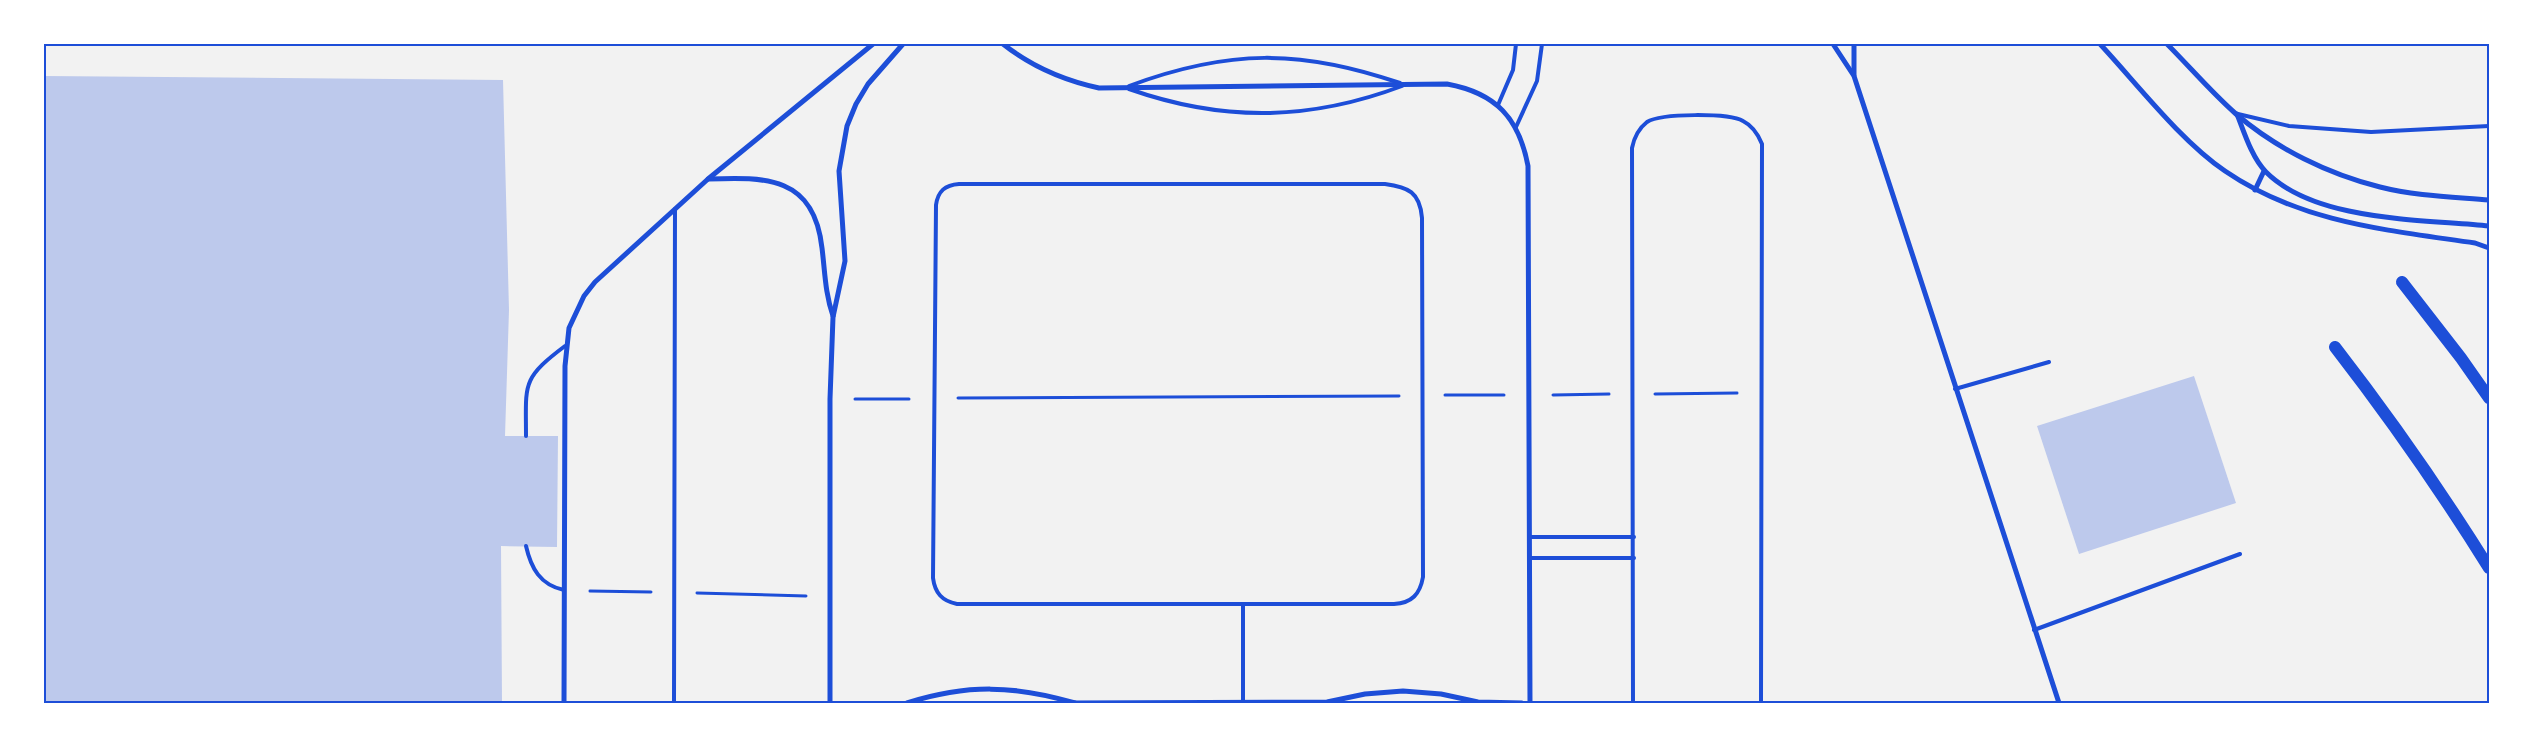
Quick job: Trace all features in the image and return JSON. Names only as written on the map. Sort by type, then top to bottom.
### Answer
[{"type":"main road","points":[[2402,282],[2461,358],[2489,398]]},
{"type":"main road","points":[[2336,346],[2436,484],[2489,568]]},
{"type":"street","points":[[564,703],[566,346],[575,312],[595,282],[708,178],[873,44]]},
{"type":"street","points":[[830,703],[830,400],[833,317],[842,280],[844,261],[839,171],[847,126],[868,84],[903,44]]},
{"type":"street","points":[[1003,44],[1040,69],[1073,82],[1099,88],[1447,84],[1466,88],[1498,105],[1516,127],[1524,145],[1528,166],[1530,703]]},
{"type":"street","points":[[1833,44],[1854,76],[2059,703]]},
{"type":"street","points":[[1854,44],[1854,76]]},
{"type":"street","points":[[2100,44],[2185,136],[2224,170],[2255,190],[2292,208],[2335,221],[2475,243],[2489,248]]},
{"type":"street","points":[[2167,44],[2236,114],[2280,145],[2312,163],[2346,177],[2382,188],[2489,200]]},
{"type":"street","points":[[2236,114],[2264,171],[2284,188],[2314,202],[2380,215],[2489,226]]},
{"type":"street","points":[[2255,190],[2264,171]]},
{"type":"street","points":[[708,178],[766,179],[796,192],[807,204],[819,233],[824,282],[833,317]]},
{"type":"street","points":[[907,703],[959,690],[988,688],[1027,691],[1074,703],[1329,703],[1365,694],[1403,691],[1441,694],[1475,702],[1522,703]]},
{"type":"lane","points":[[1498,105],[1513,70],[1516,44]]},
{"type":"lane","points":[[1516,127],[1537,81],[1542,44]]},
{"type":"lane","points":[[1126,88],[1164,73],[1204,63],[1245,58],[1285,58],[1326,62],[1366,72],[1404,85]]},
{"type":"lane","points":[[1126,88],[1160,100],[1194,108],[1265,114],[1337,106],[1404,85]]},
{"type":"lane","points":[[2236,114],[2289,126],[2363,132],[2489,126]]},
{"type":"lane","points":[[1633,703],[1634,394],[1632,148],[1634,138],[1648,122],[1669,116],[1732,116],[1751,126],[1762,144],[1760,393],[1761,703]]},
{"type":"lane","points":[[1384,184],[1408,189],[1416,196],[1421,206],[1422,218],[1423,395],[1423,577],[1418,594],[1403,603],[957,604],[947,602],[940,597],[934,588],[936,205],[941,191],[949,185],[1384,184]]},
{"type":"lane","points":[[674,703],[675,209]]},
{"type":"lane","points":[[526,436],[526,396],[530,380],[539,366],[566,346]]},
{"type":"lane","points":[[1955,389],[2049,362]]},
{"type":"lane","points":[[1529,537],[1634,537]]},
{"type":"lane","points":[[526,546],[532,569],[544,582],[564,590]]},
{"type":"lane","points":[[2034,630],[2240,554]]},
{"type":"lane","points":[[1529,558],[1634,558]]},
{"type":"lane","points":[[1243,604],[1243,702]]},
{"type":"path","points":[[830,400],[1760,393]]},
{"type":"building","points":[[44,76],[503,80],[509,310],[505,436],[558,436],[557,547],[501,546],[502,703],[44,703]]},
{"type":"building","points":[[2194,376],[2236,503],[2079,554],[2037,426]]}]
